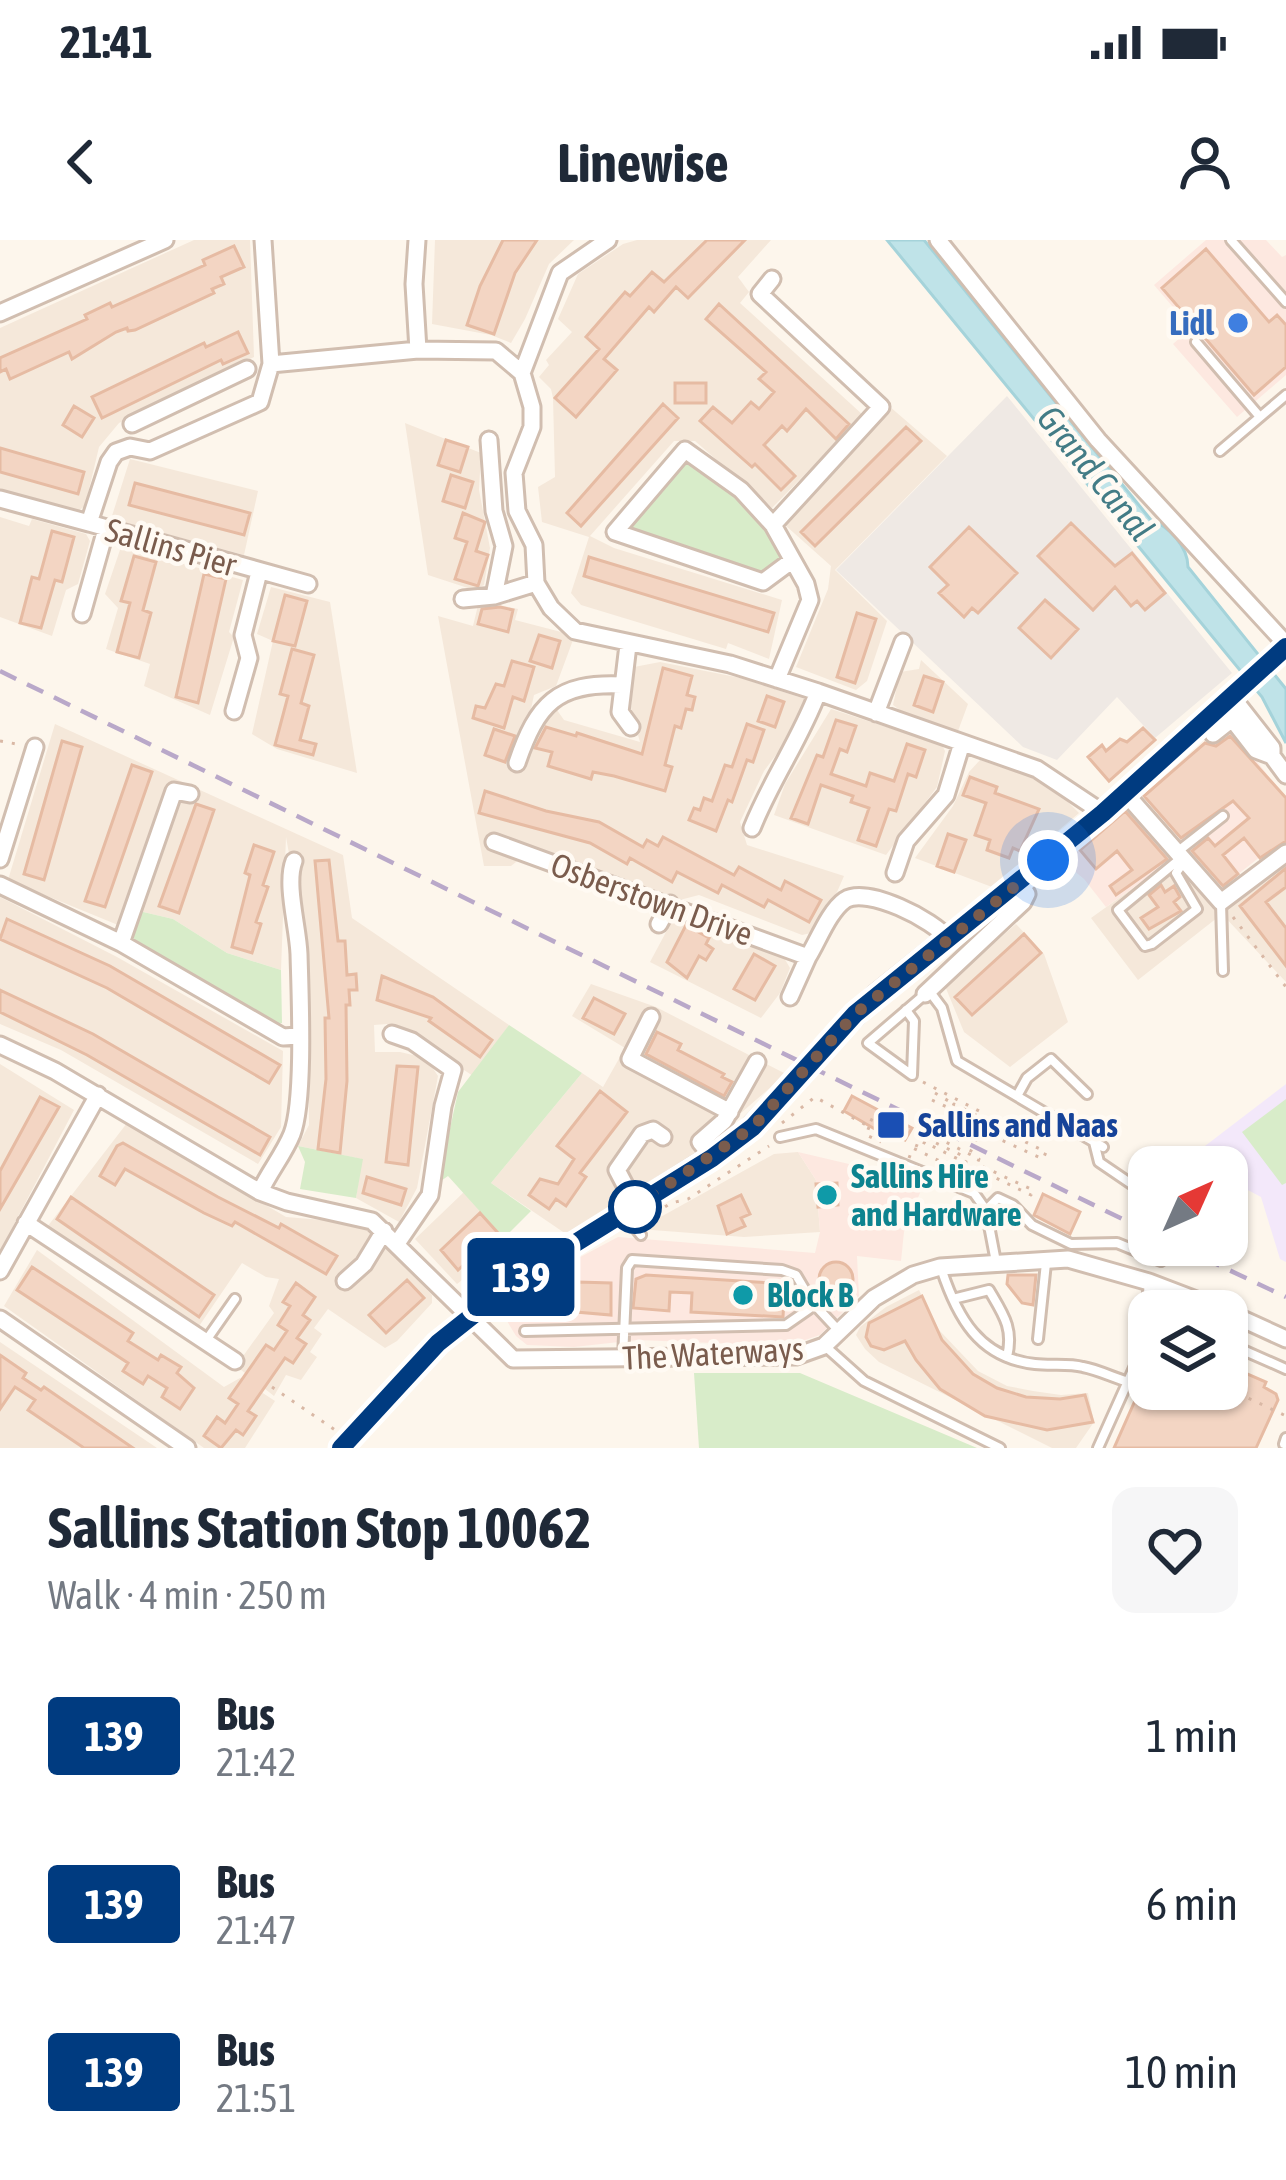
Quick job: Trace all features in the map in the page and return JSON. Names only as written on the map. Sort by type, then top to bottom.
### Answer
[{"type":"street","points":[[0,313],[165,240]]},
{"type":"street","points":[[263,240],[272,364],[418,350],[496,351],[522,373],[532,407],[532,427],[514,473],[517,511],[534,545],[536,583],[551,608],[575,631],[730,664],[818,692],[1037,769],[1103,813]]},
{"type":"street","points":[[417,240],[418,350]]},
{"type":"street","points":[[522,373],[560,273],[608,240]]},
{"type":"street","points":[[345,1443],[438,1343],[521,1277],[634,1221],[765,1116],[866,1004],[1103,813],[1282,653],[1098,440],[938,240]]},
{"type":"street","points":[[772,280],[760,294],[881,407],[773,525]]},
{"type":"street","name":"Sallins Pier","points":[[272,364],[262,400],[150,451],[130,447],[116,452],[89,524],[308,584]]},
{"type":"street","points":[[132,424],[247,369]]},
{"type":"street","points":[[172,405],[186,434]]},
{"type":"street","points":[[489,440],[494,511],[504,546],[494,596]]},
{"type":"street","points":[[777,679],[810,600],[773,525],[741,490],[686,449],[615,532],[763,582],[790,562]]},
{"type":"street","points":[[0,499],[89,524]]},
{"type":"street","points":[[82,614],[106,529]]},
{"type":"street","points":[[234,711],[249,658],[243,635],[259,572]]},
{"type":"street","points":[[463,598],[494,596],[536,583]]},
{"type":"street","points":[[876,713],[903,642]]},
{"type":"street","points":[[628,645],[620,712],[631,727]]},
{"type":"street","points":[[518,763],[530,724],[555,697],[593,683],[622,685]]},
{"type":"street","points":[[752,828],[768,788],[801,737],[818,692]]},
{"type":"street","points":[[1237,692],[1272,748],[1272,756]]},
{"type":"street","points":[[1213,734],[1232,719],[1256,750],[1272,756],[1286,775]]},
{"type":"street","points":[[895,873],[906,841],[946,795],[962,743]]},
{"type":"street","points":[[0,859],[35,747]]},
{"type":"street","points":[[122,943],[174,791],[190,794]]},
{"type":"street","points":[[1125,793],[1221,902],[1286,853]]},
{"type":"street","name":"Osberstown Drive","points":[[494,842],[808,957]]},
{"type":"street","points":[[260,1192],[293,1132],[299,1093],[297,914],[289,875],[294,861]]},
{"type":"street","points":[[927,992],[1023,902],[1027,893],[1020,883]]},
{"type":"street","points":[[0,885],[122,943],[283,1037],[298,1036]]},
{"type":"street","points":[[790,997],[841,902],[851,897],[863,896],[927,918],[948,939]]},
{"type":"street","points":[[659,924],[670,904]]},
{"type":"street","points":[[651,1018],[630,1059],[730,1112]]},
{"type":"street","points":[[392,1034],[412,1041],[453,1070],[430,1195],[398,1242]]},
{"type":"street","name":"The Waterways","points":[[0,1045],[98,1095],[260,1192],[372,1221],[514,1359],[796,1355],[824,1346],[874,1298],[913,1275],[940,1267],[1067,1259],[1170,1290]]},
{"type":"street","points":[[712,1158],[700,1142],[730,1112],[757,1062]]},
{"type":"street","points":[[0,1271],[98,1095]]},
{"type":"street","points":[[634,1221],[617,1170],[642,1134],[653,1130],[663,1136]]},
{"type":"street","points":[[26,1223],[235,1361]]},
{"type":"street","points":[[345,1281],[364,1264],[384,1231]]},
{"type":"street","points":[[0,1319],[187,1448]]},
{"type":"street","name":"The Waterways","points":[[1248,1322],[1286,1339]]},
{"type":"lane","points":[[1231,240],[1286,302]]},
{"type":"lane","points":[[1196,342],[1260,417]]},
{"type":"lane","points":[[1220,451],[1286,395]]},
{"type":"lane","points":[[1181,857],[1176,873],[1197,909],[1145,946],[1118,910],[1223,816]]},
{"type":"lane","points":[[1221,902],[1223,971]]},
{"type":"lane","points":[[911,1075],[868,1043],[927,992],[942,1008],[957,1061],[1098,1144],[1099,1162],[1128,1182]]},
{"type":"lane","points":[[907,1010],[914,1021],[911,1075]]},
{"type":"lane","points":[[1017,1096],[1028,1078],[1051,1059],[1087,1094]]},
{"type":"lane","points":[[780,1138],[816,1129],[974,1193],[986,1210],[996,1262]]},
{"type":"lane","points":[[986,1210],[998,1198],[1013,1205],[1032,1226],[1071,1244],[1117,1243],[1128,1248]]},
{"type":"lane","points":[[1038,1339],[1047,1258]]},
{"type":"lane","points":[[622,1359],[627,1268],[632,1260],[782,1270],[796,1275],[812,1302],[839,1331]]},
{"type":"lane","points":[[940,1267],[975,1339],[1031,1364],[1083,1366],[1128,1382]]},
{"type":"lane","points":[[1148,1290],[1149,1282]]},
{"type":"lane","points":[[953,1299],[988,1290],[1010,1325],[1007,1357]]},
{"type":"lane","points":[[205,1342],[235,1299]]},
{"type":"lane","points":[[525,1331],[787,1325],[812,1302]]},
{"type":"lane","points":[[1248,1347],[1257,1326]]},
{"type":"lane","points":[[824,1346],[864,1381],[1000,1448]]},
{"type":"lane","points":[[1248,1353],[1286,1369]]},
{"type":"lane","points":[[1098,1448],[1128,1384]]},
{"type":"path","points":[[0,741],[35,747]]},
{"type":"path","points":[[1221,902],[1286,987]]},
{"type":"path","points":[[911,1075],[981,1112],[979,1117],[950,1112],[935,1094],[937,1090]]},
{"type":"path","points":[[916,1132],[935,1139],[980,1159],[978,1162],[1033,1190],[1030,1195],[965,1163],[967,1158],[983,1129],[985,1122],[1046,1152],[1043,1159],[983,1129],[950,1112],[932,1100]]},
{"type":"path","points":[[868,1126],[866,1135],[888,1145]]},
{"type":"path","points":[[634,1221],[688,1199],[780,1138]]},
{"type":"path","points":[[905,1165],[919,1140],[935,1139],[967,1158]]},
{"type":"path","points":[[915,1149],[956,1169],[960,1160],[935,1139]]},
{"type":"path","points":[[272,1387],[345,1443]]},
{"type":"path","points":[[1248,1398],[1286,1415]]},
{"type":"shaded area","points":[[194,240],[250,240],[254,357],[119,423],[99,447],[85,506],[78,511],[0,489],[0,328]]},
{"type":"shaded area","points":[[435,240],[574,240],[549,264],[511,343],[432,324]]},
{"type":"shaded area","points":[[637,240],[771,240],[738,277],[749,292],[740,303],[863,415],[772,508],[695,441],[674,441],[590,536],[614,548],[782,600],[769,659],[728,643],[726,649],[581,605],[571,593],[589,537],[542,522],[538,487],[555,477],[553,398],[539,377],[549,365],[546,360],[572,332],[558,319],[578,274]]},
{"type":"shaded area","points":[[1206,240],[1266,240],[1282,257],[1286,255],[1286,375],[1237,417],[1173,344],[1191,328],[1154,285]]},
{"type":"shaded area","points":[[1007,396],[1232,673],[1155,738],[1117,697],[1057,760],[1023,747],[836,570]]},
{"type":"shaded area","points":[[889,406],[947,456],[835,570],[887,621],[867,681],[856,690],[796,667],[828,589],[831,566],[776,517]]},
{"type":"shaded area","points":[[405,423],[481,453],[479,490],[490,548],[484,585],[474,590],[428,575]]},
{"type":"shaded area","points":[[130,459],[258,491],[244,555],[111,519]]},
{"type":"shaded area","points":[[0,517],[29,526],[32,519],[86,534],[90,541],[78,584],[66,590],[52,636],[0,617]]},
{"type":"shaded area","points":[[121,547],[243,580],[229,632],[234,637],[210,715],[144,686],[150,664],[106,649],[118,608],[105,594]]},
{"type":"shaded area","points":[[271,587],[330,602],[357,773],[277,749],[252,734],[273,641],[257,634]]},
{"type":"shaded area","points":[[479,601],[518,609],[515,620],[565,633],[573,640],[556,686],[534,695],[531,709],[539,719],[557,710],[564,720],[640,742],[631,711],[634,667],[660,662],[741,678],[805,699],[790,736],[764,771],[740,822],[747,845],[844,876],[820,931],[802,935],[699,895],[653,907],[521,858],[511,866],[484,866],[438,616],[473,626]]},
{"type":"shaded area","points":[[921,660],[968,704],[958,731],[893,705],[900,672],[919,669]]},
{"type":"shaded area","points":[[831,709],[942,745],[945,751],[937,787],[886,855],[774,815],[785,784]]},
{"type":"shaded area","points":[[55,724],[343,855],[352,918],[509,1025],[473,1076],[418,1039],[387,1024],[374,1025],[375,1052],[426,1058],[438,1076],[417,1188],[399,1222],[356,1198],[362,1159],[298,1146],[309,1125],[308,958],[286,837],[281,970],[227,953],[173,919],[139,911],[185,792],[169,784],[118,925],[8,880]]},
{"type":"shaded area","points":[[1228,725],[1286,798],[1286,836],[1222,887],[1145,794]]},
{"type":"shaded area","points":[[980,760],[1049,783],[1079,813],[992,887],[915,858]]},
{"type":"shaded area","points":[[1130,804],[1175,858],[1106,907],[1067,865],[1073,849]]},
{"type":"shaded area","points":[[1175,858],[1222,913],[1286,860],[1286,982],[1222,914],[1138,980],[1091,918]]},
{"type":"shaded area","points":[[0,897],[283,1051],[281,1127],[258,1164],[61,1050],[0,1024]]},
{"type":"shaded area","points":[[673,919],[688,920],[783,956],[790,968],[780,993],[761,1018],[650,962]]},
{"type":"shaded area","points":[[1016,924],[1044,954],[1068,1022],[1010,1067],[964,1032],[945,986]]},
{"type":"shaded area","points":[[591,984],[656,1007],[786,1074],[697,1151],[569,1236],[491,1183],[582,1073],[603,1087],[625,1048],[572,1016]]},
{"type":"shaded area","points":[[0,1064],[74,1110],[0,1251]]},
{"type":"shaded area","points":[[1286,1084],[1286,1262],[1280,1259],[1261,1197],[1248,1190],[1248,1146],[1205,1146]]},
{"type":"shaded area","points":[[127,1123],[286,1217],[358,1223],[374,1231],[400,1255],[432,1295],[432,1303],[385,1348],[328,1309],[314,1328],[322,1334],[310,1352],[317,1357],[301,1380],[286,1375],[274,1396],[236,1366],[274,1313],[269,1306],[279,1279],[242,1263],[193,1335],[41,1235]]},
{"type":"shaded area","points":[[798,1152],[816,1180],[820,1232],[744,1237],[639,1229],[774,1154]]},
{"type":"shaded area","points":[[798,1152],[922,1188],[904,1232],[901,1261],[857,1256],[859,1296],[820,1335],[787,1346],[637,1340],[574,1347],[527,1345],[516,1336],[504,1316],[571,1262],[618,1237],[815,1253],[820,1232],[816,1180]]},
{"type":"shaded area","points":[[464,1192],[509,1243],[457,1284],[415,1239]]},
{"type":"shaded area","points":[[37,1250],[224,1387],[240,1378],[275,1401],[245,1448],[204,1448],[4,1306]]},
{"type":"shaded area","points":[[919,1290],[939,1330],[978,1371],[1007,1386],[1061,1395],[1088,1393],[1094,1422],[1076,1448],[1052,1448],[879,1362],[865,1349],[856,1335],[860,1327]]},
{"type":"shaded area","points":[[0,1342],[157,1448],[0,1448]]},
{"type":"green space","points":[[687,453],[769,523],[788,565],[760,581],[619,531]]},
{"type":"green space","points":[[139,911],[173,919],[227,953],[281,970],[282,1023],[136,945],[132,934]]},
{"type":"green space","points":[[509,1025],[582,1073],[491,1183],[531,1211],[504,1238],[448,1176],[438,1183],[458,1092]]},
{"type":"green space","points":[[1286,1099],[1286,1183],[1282,1185],[1242,1132]]},
{"type":"green space","points":[[298,1146],[363,1159],[356,1198],[300,1189],[305,1162]]},
{"type":"green space","points":[[694,1373],[800,1373],[977,1448],[699,1448]]},
{"type":"water","name":"Grand Canal","points":[[887,240],[924,240],[1151,520],[1176,538],[1188,567],[1286,689],[1286,743],[1262,697]]},
{"type":"building","points":[[503,240],[537,240],[515,273],[494,334],[467,325]]},
{"type":"building","points":[[707,240],[745,240],[688,298],[676,287],[654,312],[649,307],[604,359],[617,370],[576,417],[555,398],[599,349],[586,337],[625,292],[630,296],[652,272],[664,282]]},
{"type":"building","points":[[234,246],[244,267],[221,277],[224,284],[212,289],[214,293],[135,330],[116,332],[72,359],[69,352],[10,379],[6,369],[0,372],[0,358],[87,319],[85,315],[110,303],[112,307],[205,265],[203,260]]},
{"type":"building","name":"Lidl","points":[[1206,249],[1269,322],[1277,315],[1286,325],[1286,367],[1254,395],[1162,288]]},
{"type":"building","points":[[719,304],[849,424],[836,439],[806,409],[787,431],[782,426],[764,445],[795,476],[781,490],[700,421],[713,407],[732,423],[751,402],[759,409],[774,392],[759,379],[766,372],[706,319]]},
{"type":"building","points":[[238,332],[248,353],[223,364],[221,360],[102,418],[92,397],[204,343],[206,347]]},
{"type":"building","points":[[675,383],[706,383],[706,403],[675,403]]},
{"type":"building","points":[[663,404],[678,418],[581,526],[567,513]]},
{"type":"building","points":[[74,406],[94,418],[82,437],[63,425]]},
{"type":"building","points":[[906,427],[921,441],[815,546],[801,532]]},
{"type":"building","points":[[446,440],[468,447],[460,472],[438,465]]},
{"type":"building","points":[[0,448],[84,472],[78,494],[0,472]]},
{"type":"building","points":[[451,475],[473,482],[465,508],[443,501]]},
{"type":"building","points":[[135,483],[250,513],[244,535],[129,505]]},
{"type":"building","points":[[463,513],[485,522],[476,551],[488,555],[478,586],[455,579],[467,542],[455,538]]},
{"type":"building","points":[[1071,523],[1115,566],[1132,553],[1165,593],[1145,610],[1137,601],[1131,606],[1115,587],[1093,610],[1038,556]]},
{"type":"building","points":[[969,527],[1017,573],[978,613],[972,608],[964,617],[939,593],[948,585],[930,567]]},
{"type":"building","points":[[52,531],[74,537],[62,582],[55,580],[41,628],[20,623],[32,577],[39,579]]},
{"type":"building","points":[[134,556],[156,562],[143,610],[151,613],[139,658],[117,652],[130,603],[121,601]]},
{"type":"building","points":[[589,557],[774,613],[768,632],[584,576]]},
{"type":"building","points":[[204,574],[226,579],[198,703],[176,697]]},
{"type":"building","points":[[285,595],[307,601],[295,646],[273,641]]},
{"type":"building","points":[[1045,600],[1078,629],[1051,658],[1019,628]]},
{"type":"building","points":[[482,609],[513,610],[508,632],[478,624]]},
{"type":"building","points":[[857,613],[876,619],[855,683],[837,677]]},
{"type":"building","points":[[539,635],[560,641],[552,668],[530,661]]},
{"type":"building","points":[[292,649],[314,655],[301,703],[309,706],[300,740],[316,744],[313,755],[275,745],[288,696],[280,694]]},
{"type":"building","points":[[512,661],[534,667],[524,701],[513,697],[504,728],[473,718],[476,706],[485,708],[496,684],[504,686]]},
{"type":"building","points":[[663,668],[692,676],[687,695],[695,697],[681,728],[675,726],[665,765],[672,767],[665,791],[614,776],[593,772],[591,779],[548,766],[552,752],[535,748],[546,727],[642,754]]},
{"type":"building","points":[[924,676],[943,682],[933,712],[914,705]]},
{"type":"building","points":[[767,696],[784,702],[775,727],[758,721]]},
{"type":"building","points":[[836,720],[856,726],[847,752],[840,749],[831,774],[866,786],[870,773],[894,781],[907,744],[925,750],[916,777],[908,774],[896,811],[889,809],[876,846],[858,840],[869,808],[851,802],[853,796],[821,785],[808,824],[791,818],[817,755],[823,757]]},
{"type":"building","points":[[747,724],[764,730],[753,762],[747,760],[716,831],[689,820],[704,798],[712,801],[725,765],[732,767]]},
{"type":"building","points":[[1143,728],[1155,740],[1109,781],[1088,757],[1102,745],[1106,751],[1120,739],[1127,742]]},
{"type":"building","points":[[494,729],[515,736],[505,762],[485,755]]},
{"type":"building","points":[[1230,736],[1286,798],[1286,841],[1260,858],[1244,838],[1223,855],[1238,874],[1223,886],[1192,851],[1208,838],[1215,846],[1249,818],[1233,801],[1181,838],[1144,796],[1205,743],[1216,746]]},
{"type":"building","points":[[62,741],[82,747],[44,880],[24,874]]},
{"type":"building","points":[[132,765],[152,772],[105,907],[85,901]]},
{"type":"building","points":[[970,777],[997,787],[995,793],[1039,809],[1020,851],[1013,848],[1009,858],[987,850],[990,840],[975,835],[986,803],[963,795]]},
{"type":"building","points":[[485,791],[599,822],[643,847],[647,840],[658,846],[663,837],[734,875],[739,867],[781,890],[785,881],[821,900],[809,922],[768,900],[764,907],[722,885],[718,893],[677,872],[672,882],[630,858],[627,864],[590,843],[479,813]]},
{"type":"building","points":[[196,804],[214,810],[179,913],[159,906]]},
{"type":"building","points":[[1125,811],[1167,859],[1116,895],[1110,886],[1132,870],[1117,851],[1096,869],[1080,850]]},
{"type":"building","points":[[948,834],[966,840],[954,872],[937,866]]},
{"type":"building","points":[[254,845],[274,852],[263,885],[268,887],[252,953],[232,947]]},
{"type":"building","points":[[329,860],[338,941],[345,941],[347,975],[356,974],[357,990],[349,990],[350,1005],[346,1005],[347,1081],[340,1153],[318,1149],[326,1079],[325,1018],[329,1018],[315,861]]},
{"type":"building","points":[[1286,868],[1286,887],[1266,902],[1286,928],[1286,966],[1240,906]]},
{"type":"building","points":[[1161,885],[1165,892],[1174,886],[1180,897],[1174,902],[1181,911],[1149,929],[1141,918],[1158,907],[1149,895]]},
{"type":"building","points":[[7,919],[110,966],[280,1065],[269,1083],[107,988],[0,939]]},
{"type":"building","points":[[686,925],[709,938],[706,944],[713,949],[706,960],[699,956],[687,978],[667,962]]},
{"type":"building","points":[[1024,934],[1041,953],[972,1015],[955,997]]},
{"type":"building","points":[[754,954],[775,966],[755,1000],[734,989]]},
{"type":"building","points":[[382,976],[433,997],[492,1040],[480,1057],[431,1018],[377,1000]]},
{"type":"building","points":[[0,990],[93,1034],[270,1137],[260,1155],[87,1055],[0,1012]]},
{"type":"building","points":[[594,998],[625,1014],[614,1034],[583,1018]]},
{"type":"building","points":[[657,1032],[681,1044],[678,1050],[724,1074],[732,1082],[724,1096],[646,1054]]},
{"type":"building","points":[[397,1066],[418,1067],[408,1165],[386,1162]]},
{"type":"building","points":[[600,1091],[627,1112],[580,1173],[586,1177],[566,1206],[556,1199],[549,1209],[529,1195],[540,1179],[558,1184],[574,1159],[557,1146]]},
{"type":"building","points":[[852,1096],[912,1128],[905,1140],[895,1135],[892,1139],[844,1111]]},
{"type":"building","points":[[40,1097],[59,1107],[0,1209],[0,1171]]},
{"type":"building","points":[[123,1143],[337,1256],[326,1274],[235,1222],[232,1226],[204,1213],[125,1169],[115,1185],[100,1176]]},
{"type":"building","points":[[367,1177],[406,1189],[401,1205],[363,1193]]},
{"type":"building","name":"Sallins Hire and Hardware","points":[[837,1183],[838,1205],[818,1207],[816,1184]]},
{"type":"building","points":[[1043,1194],[1080,1212],[1070,1234],[1034,1215]]},
{"type":"building","points":[[741,1195],[750,1214],[741,1218],[745,1226],[727,1234],[718,1206]]},
{"type":"building","points":[[71,1197],[214,1295],[199,1317],[57,1219]]},
{"type":"building","points":[[480,1213],[498,1233],[458,1270],[441,1250]]},
{"type":"building","points":[[836,1262],[848,1267],[853,1279],[848,1291],[836,1296],[824,1291],[819,1279],[824,1267]]},
{"type":"building","points":[[32,1267],[133,1333],[128,1341],[158,1360],[161,1355],[181,1367],[177,1373],[194,1388],[180,1409],[162,1397],[167,1388],[148,1376],[143,1384],[123,1371],[128,1363],[17,1290]]},
{"type":"building","name":"Block B","points":[[646,1275],[787,1284],[795,1299],[784,1299],[783,1317],[691,1312],[692,1293],[670,1292],[669,1311],[633,1308],[636,1279]]},
{"type":"building","points":[[1008,1275],[1036,1275],[1033,1305],[1022,1303],[1007,1284]]},
{"type":"building","points":[[407,1280],[424,1298],[386,1333],[369,1315]]},
{"type":"building","points":[[577,1282],[611,1283],[611,1315],[541,1309],[560,1288]]},
{"type":"building","points":[[296,1283],[315,1297],[303,1315],[310,1320],[297,1338],[306,1344],[293,1363],[285,1358],[248,1411],[256,1416],[243,1435],[236,1430],[221,1448],[204,1436],[217,1417],[225,1423],[238,1404],[229,1398],[266,1345],[274,1350],[287,1331],[278,1325],[290,1306],[283,1302]]},
{"type":"building","points":[[922,1296],[942,1340],[973,1374],[1026,1397],[1085,1395],[1093,1422],[1047,1430],[985,1416],[940,1389],[905,1341],[884,1350],[871,1346],[866,1337],[869,1323]]},
{"type":"building","points":[[0,1355],[26,1373],[23,1378],[41,1390],[44,1387],[133,1448],[84,1448],[28,1410],[35,1400],[15,1387],[0,1409]]},
{"type":"building","points":[[1248,1374],[1266,1382],[1264,1387],[1278,1400],[1256,1448],[1114,1448],[1131,1410],[1248,1410]]},
{"type":"railway","points":[[0,671],[1128,1222]]},
{"type":"railway","points":[[1220,1266],[1286,1297]]},
{"type":"bus line","name":"139","points":[[341,1448],[438,1343],[521,1277],[712,1158],[753,1127],[855,1014],[1103,813],[1286,647]]},
{"type":"place","name":"Lidl","points":[[1238,323]]},
{"type":"place","name":"Sallins and Naas","points":[[891,1125]]},
{"type":"place","name":"Sallins Hire and Hardware","points":[[827,1195]]},
{"type":"place","name":"Block B","points":[[743,1295]]},
{"type":"route","points":[[635,1207],[753,1127],[855,1014],[1048,860]]}]
